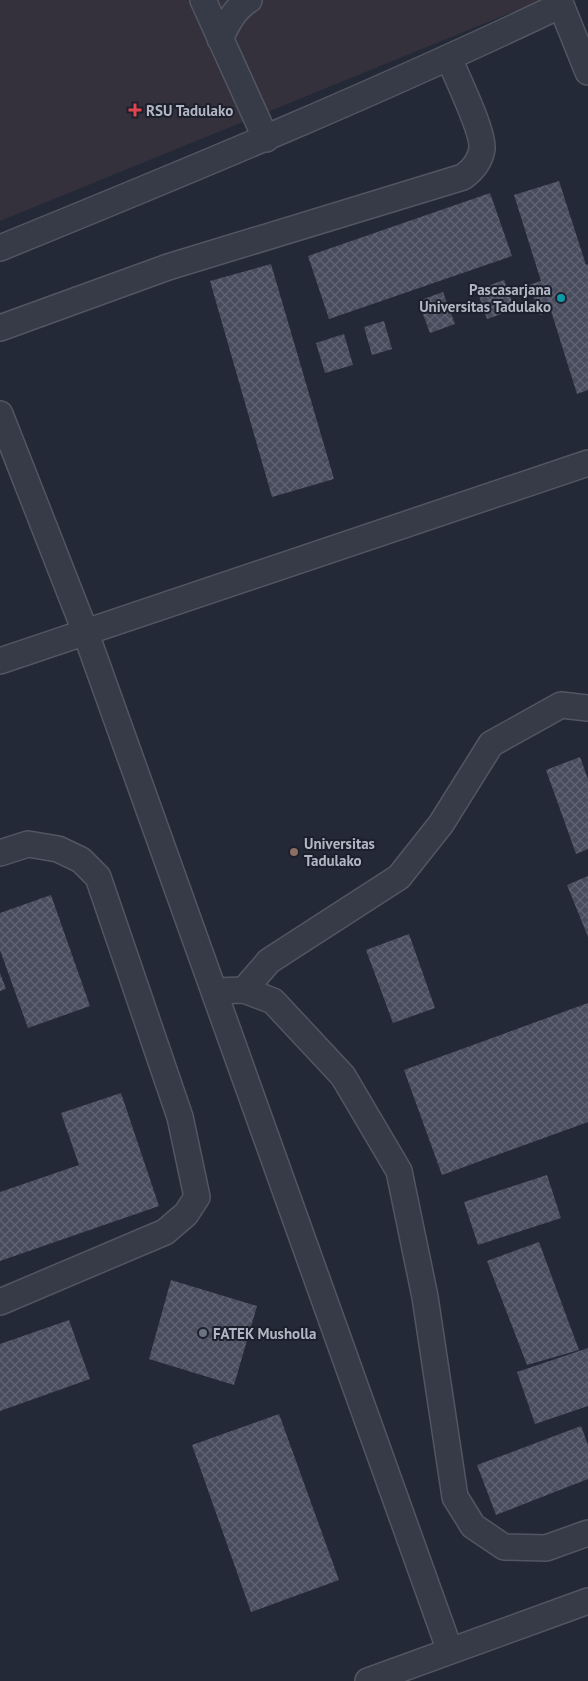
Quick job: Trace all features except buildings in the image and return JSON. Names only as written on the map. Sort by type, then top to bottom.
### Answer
[{"type":"street","points":[[203,0],[266,139]]},
{"type":"street","points":[[220,39],[230,20],[243,3],[249,0]]},
{"type":"street","points":[[0,248],[266,139],[449,58],[560,2],[588,72]]},
{"type":"street","points":[[0,328],[168,267],[463,177],[472,171],[478,162],[482,147],[477,127],[449,58]]},
{"type":"street","points":[[0,414],[85,631],[450,1651]]},
{"type":"street","points":[[0,661],[588,463]]},
{"type":"street","points":[[244,990],[268,960],[399,877],[441,824],[491,744],[561,705],[588,708]]},
{"type":"street","points":[[0,853],[28,844],[58,849],[81,860],[98,877],[180,1117],[198,1196],[186,1214],[165,1232],[0,1302]]},
{"type":"street","points":[[214,991],[244,990],[273,1001],[343,1076],[399,1171],[425,1297],[455,1497],[473,1526],[504,1547],[546,1548],[588,1533]]},
{"type":"street","points":[[368,1681],[588,1601]]},
{"type":"shaded area","name":"RSU Tadulako","points":[[0,0],[542,0],[0,221]]},
{"type":"place","name":"RSU Tadulako","points":[[135,110]]},
{"type":"place","name":"Pascasarjana Universitas Tadulako","points":[[561,298]]},
{"type":"place","name":"Universitas Tadulako","points":[[294,852]]},
{"type":"place","name":"FATEK Musholla","points":[[203,1333]]}]
